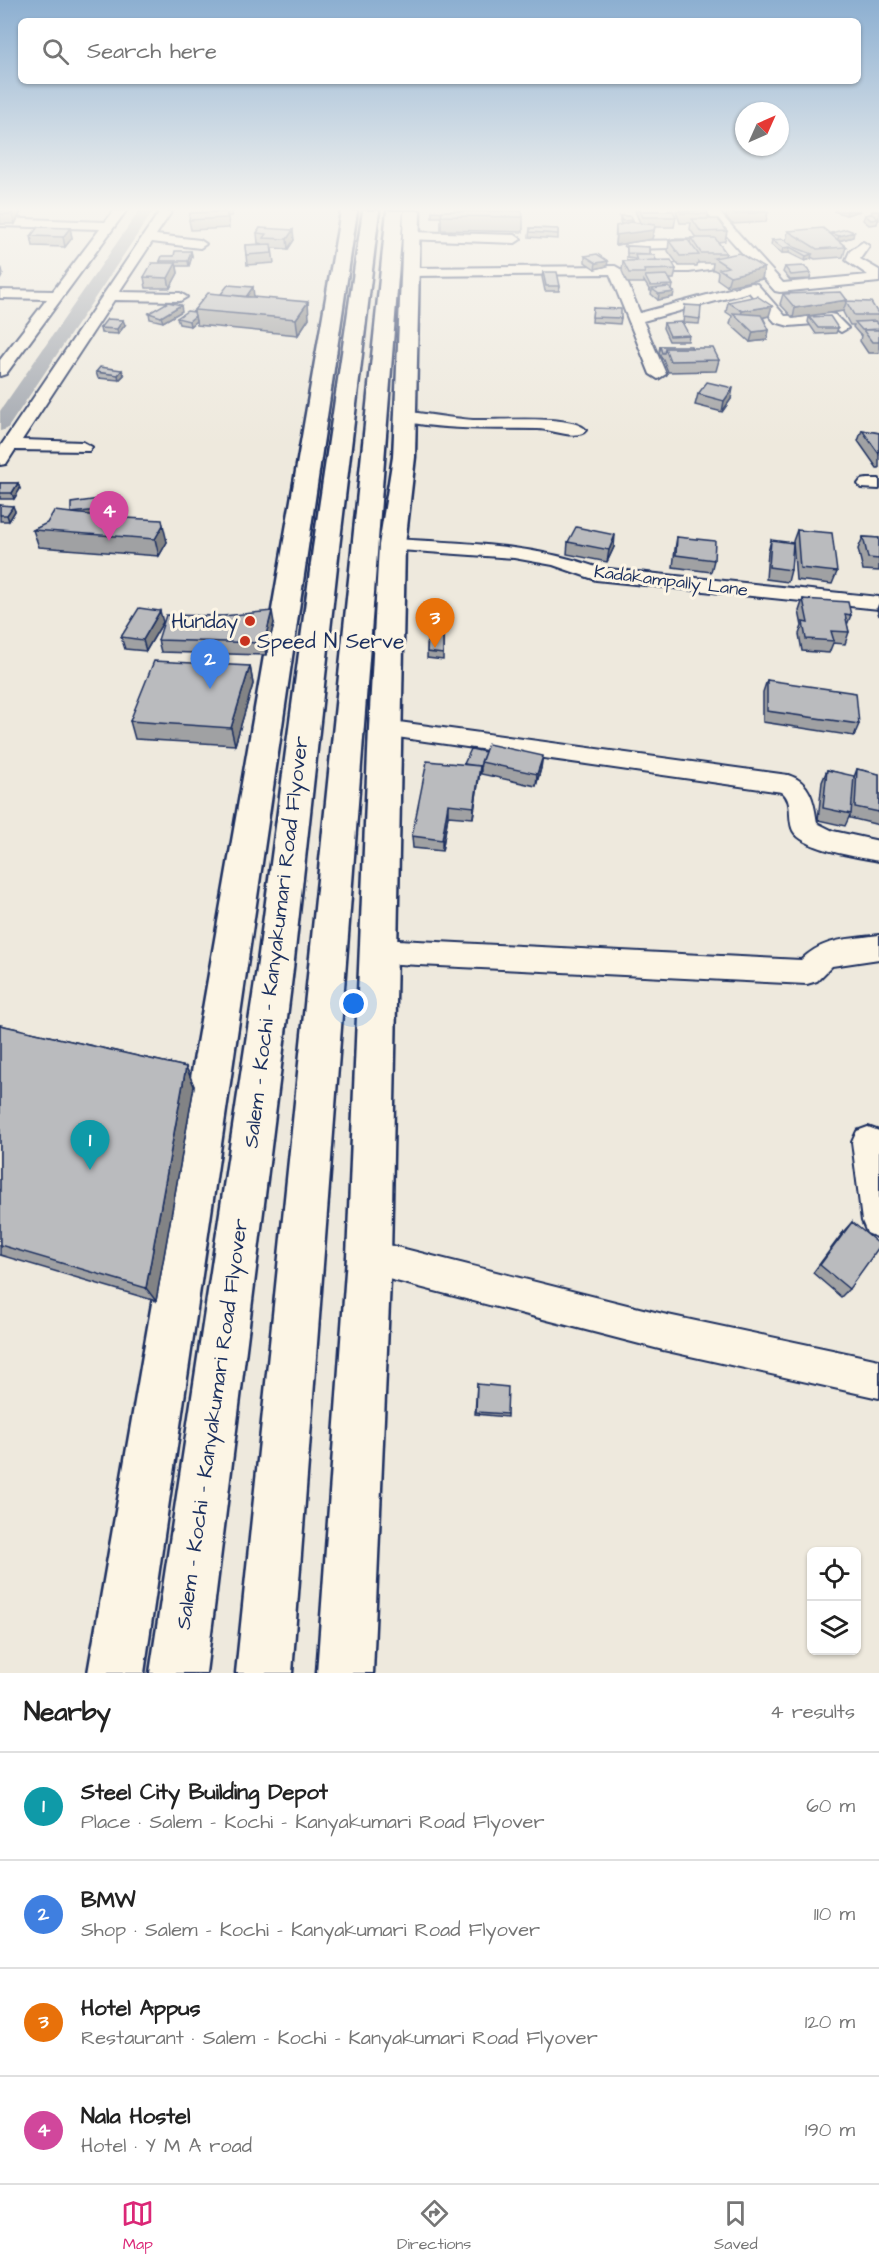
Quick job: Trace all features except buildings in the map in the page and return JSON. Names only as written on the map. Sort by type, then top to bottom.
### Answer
[{"type":"main road","points":[[116,1673],[260,784],[337,289]]},
{"type":"main road","name":"Salem - Kochi - Kanyakumari Road Flyover","points":[[178,1673],[273,980],[360,289]]},
{"type":"main road","points":[[264,1673],[397,289]]},
{"type":"main road","points":[[345,1673],[369,1257],[384,728],[392,545],[404,458],[409,289]]},
{"type":"street","points":[[0,371],[63,289]]},
{"type":"street","points":[[0,460],[114,289]]},
{"type":"street","points":[[623,289],[658,374]]},
{"type":"street","points":[[636,318],[748,289]]},
{"type":"street","points":[[753,289],[780,319],[789,322],[830,318],[841,328]]},
{"type":"street","points":[[0,294],[59,295]]},
{"type":"street","points":[[109,296],[180,297]]},
{"type":"street","points":[[404,416],[474,425],[540,424],[578,430]]},
{"type":"street","points":[[12,445],[84,447]]},
{"type":"street","name":"Kadakampally Lane","points":[[392,545],[514,552],[558,560],[596,574],[879,603]]},
{"type":"street","points":[[384,728],[788,784],[796,788],[801,796],[806,829],[828,840],[879,851]]},
{"type":"street","points":[[378,951],[807,972],[825,955],[879,947]]},
{"type":"street","points":[[868,1142],[879,1221]]},
{"type":"street","points":[[369,1257],[663,1332],[879,1378]]},
{"type":"waterway","points":[[0,425],[93,289]]},
{"type":"place","name":"Nala Hostel","points":[[109,541]]},
{"type":"place","name":"Hunday","points":[[250,621]]},
{"type":"place","name":"Speed N Serve","points":[[245,641]]},
{"type":"place","name":"Hotel Appus","points":[[435,648]]},
{"type":"place","name":"BMW","points":[[210,689]]},
{"type":"place","name":"Steel City Building Depot","points":[[90,1170]]}]
